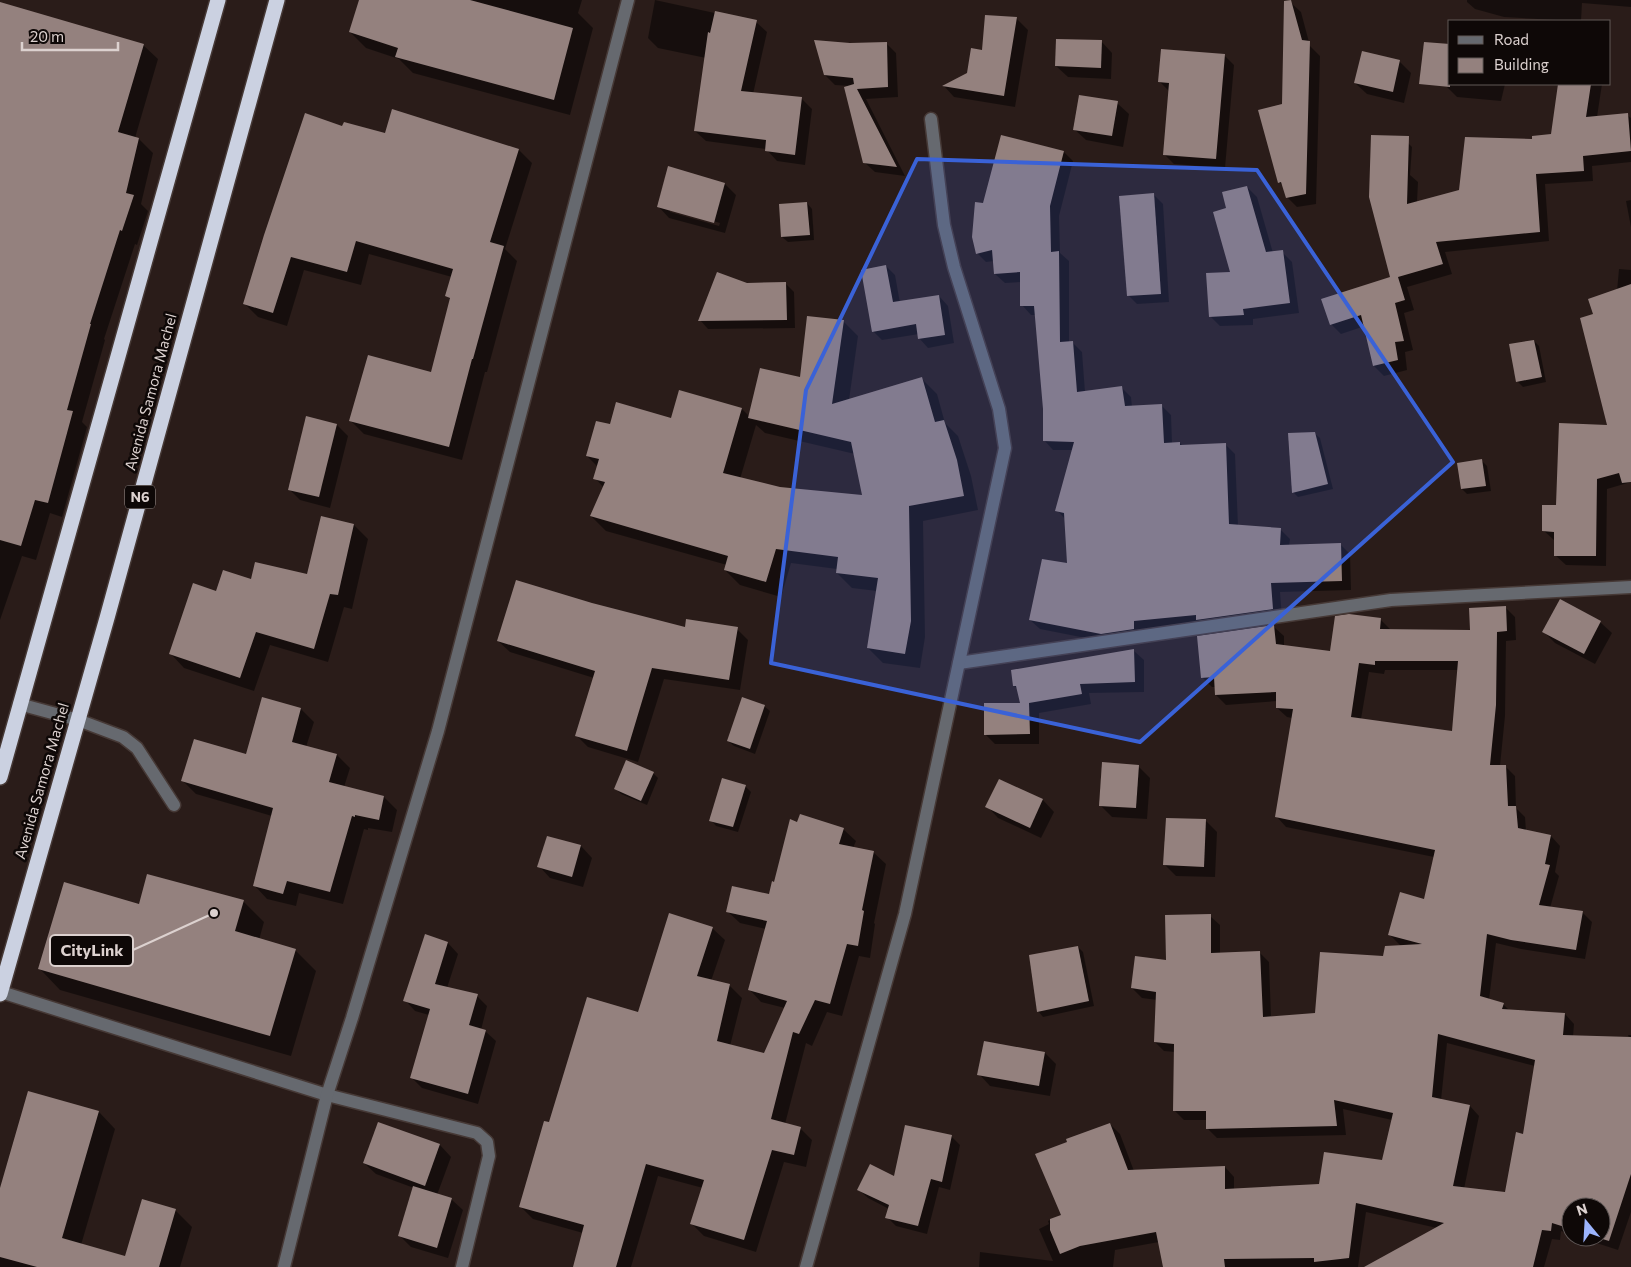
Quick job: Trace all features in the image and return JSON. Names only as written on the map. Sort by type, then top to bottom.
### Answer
[{"type":"highway","points":[[0,777],[218,0]]},
{"type":"highway","name":"Avenida Samora Machel","points":[[0,993],[78,720],[277,0]]},
{"type":"street","points":[[284,1267],[327,1094],[352,1018],[438,731],[628,0]]},
{"type":"street","points":[[806,1267],[905,914],[1005,448],[999,408],[954,267],[944,225],[930,119]]},
{"type":"street","points":[[959,663],[1391,600],[1631,587]]},
{"type":"street","points":[[19,704],[78,720],[123,737],[137,748],[174,805]]},
{"type":"street","points":[[0,993],[327,1094],[477,1133],[487,1142],[489,1156],[462,1267]]},
{"type":"highlighted area","points":[[917,159],[1257,170],[1453,462],[1140,742],[771,663],[806,390]]},
{"type":"building","points":[[359,0],[470,0],[573,28],[554,100],[395,57],[398,48],[349,32]]},
{"type":"building","points":[[1291,0],[1302,40],[1310,41],[1306,194],[1286,198],[1281,182],[1278,183],[1258,110],[1282,104],[1284,1]]},
{"type":"building","points":[[0,2],[144,44],[118,132],[139,138],[126,193],[134,195],[122,231],[120,230],[90,324],[67,410],[73,411],[48,503],[35,500],[21,546],[0,540]]},
{"type":"building","points":[[715,11],[757,20],[741,91],[802,97],[795,155],[765,151],[766,140],[694,131],[708,32],[710,33]]},
{"type":"building","points":[[985,15],[1017,17],[1004,96],[942,86],[967,73],[971,48],[982,50]]},
{"type":"building","points":[[1056,39],[1102,40],[1101,68],[1055,66]]},
{"type":"building","points":[[814,40],[850,43],[887,42],[888,87],[857,89],[897,167],[863,163],[844,87],[854,84],[853,78],[824,75]]},
{"type":"building","points":[[1424,42],[1448,44],[1448,85],[1450,87],[1419,84]]},
{"type":"building","points":[[1161,49],[1225,54],[1216,159],[1163,155],[1169,83],[1158,82]]},
{"type":"building","points":[[1362,51],[1400,60],[1393,92],[1354,83]]},
{"type":"building","points":[[1558,85],[1591,85],[1586,117],[1628,113],[1631,151],[1583,156],[1584,171],[1536,174],[1540,232],[1436,242],[1443,264],[1398,277],[1405,300],[1395,303],[1404,341],[1395,342],[1398,360],[1373,366],[1361,315],[1330,325],[1321,299],[1390,277],[1369,197],[1371,135],[1409,136],[1407,204],[1459,190],[1465,137],[1532,139],[1532,136],[1551,134]]},
{"type":"building","points":[[1079,95],[1118,101],[1112,136],[1073,130]]},
{"type":"building","points":[[392,109],[519,149],[490,242],[504,246],[449,447],[349,421],[368,355],[431,372],[450,298],[445,296],[453,269],[356,241],[347,272],[291,257],[273,313],[243,304],[305,113],[342,126],[344,122],[385,133]]},
{"type":"building","points":[[1001,135],[1064,151],[1050,206],[1051,252],[1059,251],[1060,342],[1073,341],[1077,392],[1122,386],[1125,406],[1162,404],[1164,443],[1180,442],[1180,445],[1226,443],[1229,524],[1281,528],[1280,545],[1341,543],[1342,581],[1271,583],[1273,609],[1196,620],[1196,615],[1134,621],[1134,629],[1101,634],[1029,620],[1042,559],[1067,563],[1064,513],[1055,511],[1074,442],[1043,441],[1043,409],[1034,306],[1020,306],[1020,272],[994,274],[992,250],[976,254],[972,237],[975,202],[983,203]]},
{"type":"building","points":[[668,166],[725,183],[714,223],[657,207]]},
{"type":"building","points":[[1247,186],[1266,252],[1283,250],[1290,303],[1243,309],[1244,315],[1209,317],[1206,273],[1230,272],[1213,212],[1226,208],[1222,192]]},
{"type":"building","points":[[1154,193],[1161,294],[1127,296],[1119,196]]},
{"type":"building","points":[[807,202],[810,235],[781,237],[779,204]]},
{"type":"building","points":[[886,265],[893,302],[939,295],[945,335],[918,339],[916,324],[872,332],[861,270]]},
{"type":"building","points":[[717,272],[747,283],[786,282],[787,320],[698,321]]},
{"type":"building","points":[[1631,284],[1631,482],[1622,483],[1619,473],[1597,479],[1596,556],[1554,556],[1554,532],[1542,531],[1542,505],[1556,505],[1559,423],[1607,425],[1580,318],[1593,314],[1588,299]]},
{"type":"building","points":[[807,316],[844,320],[832,404],[922,377],[935,422],[944,420],[957,460],[964,496],[909,506],[911,621],[905,654],[867,648],[878,578],[836,573],[838,557],[776,549],[766,582],[724,570],[728,556],[590,516],[605,482],[593,479],[599,459],[586,456],[596,421],[610,424],[616,402],[671,418],[679,390],[742,408],[723,473],[780,487],[862,495],[851,442],[748,418],[760,368],[800,377]]},
{"type":"building","points":[[1534,340],[1542,377],[1516,382],[1509,344]]},
{"type":"building","points":[[306,416],[337,424],[319,497],[288,490]]},
{"type":"building","points":[[1315,432],[1328,484],[1292,493],[1288,433]]},
{"type":"building","points":[[1482,459],[1486,486],[1461,489],[1457,463]]},
{"type":"building","points":[[321,516],[354,524],[338,595],[330,594],[314,649],[256,632],[240,678],[169,654],[193,583],[216,591],[223,570],[251,579],[255,562],[307,574]]},
{"type":"building","points":[[516,580],[592,603],[685,627],[686,619],[738,627],[729,680],[652,668],[627,751],[575,736],[595,671],[497,641]]},
{"type":"building","points":[[1560,599],[1601,621],[1584,654],[1542,632]]},
{"type":"building","points":[[1506,606],[1507,631],[1497,632],[1496,705],[1490,765],[1506,765],[1508,806],[1516,806],[1518,828],[1551,835],[1545,864],[1550,865],[1539,905],[1583,911],[1576,950],[1511,940],[1487,934],[1480,996],[1504,1003],[1502,1009],[1565,1013],[1563,1035],[1631,1037],[1631,1174],[1611,1235],[1611,1197],[1561,1197],[1561,1226],[1552,1223],[1551,1231],[1542,1230],[1533,1267],[1364,1267],[1444,1223],[1356,1203],[1349,1258],[1314,1262],[1314,1258],[1224,1259],[1225,1267],[1163,1267],[1156,1232],[1080,1246],[1060,1254],[1050,1230],[1050,1219],[1061,1215],[1035,1154],[1067,1142],[1066,1139],[1110,1123],[1128,1170],[1225,1166],[1225,1189],[1319,1184],[1324,1152],[1382,1160],[1393,1113],[1334,1100],[1337,1126],[1206,1129],[1206,1111],[1173,1111],[1174,1044],[1154,1042],[1156,992],[1131,988],[1135,956],[1166,960],[1165,915],[1211,914],[1211,953],[1260,951],[1263,1017],[1315,1013],[1320,952],[1383,956],[1385,946],[1422,944],[1388,935],[1400,892],[1424,899],[1435,850],[1275,817],[1293,709],[1276,708],[1276,692],[1215,695],[1214,677],[1201,678],[1197,636],[1274,625],[1276,644],[1330,651],[1335,616],[1349,614],[1381,618],[1380,629],[1470,630],[1469,608]],"holes":[[[1375,661],[1458,661],[1452,731],[1351,717],[1359,663],[1375,665]],[[1438,1034],[1535,1060],[1523,1134],[1516,1132],[1505,1192],[1453,1186],[1470,1105],[1432,1097]]]},
{"type":"building","points":[[1134,649],[1135,682],[1080,684],[1082,694],[1029,703],[1030,734],[984,735],[984,703],[1020,703],[1016,686],[1013,686],[1011,670]]},
{"type":"building","points":[[262,697],[301,708],[292,742],[337,754],[329,782],[384,796],[379,820],[352,816],[330,892],[287,881],[283,894],[253,886],[273,808],[181,781],[194,739],[246,754]]},
{"type":"building","points":[[742,697],[765,705],[750,749],[727,741]]},
{"type":"building","points":[[626,760],[654,772],[641,801],[614,789]]},
{"type":"building","points":[[1102,762],[1139,765],[1136,808],[1099,806]]},
{"type":"building","points":[[722,778],[746,785],[733,827],[709,821]]},
{"type":"building","points":[[999,779],[1043,799],[1030,828],[985,807]]},
{"type":"building","points":[[800,814],[844,828],[839,844],[874,851],[862,910],[864,911],[858,946],[847,944],[830,1004],[815,1000],[799,1034],[793,1032],[771,1119],[801,1127],[794,1155],[772,1150],[744,1240],[690,1224],[704,1180],[646,1164],[616,1267],[573,1267],[584,1225],[519,1207],[544,1121],[549,1122],[587,997],[638,1012],[669,913],[713,927],[697,976],[730,984],[717,1041],[764,1053],[787,1001],[748,990],[767,921],[726,912],[732,886],[769,894],[772,881],[774,882],[790,819],[797,822]]},
{"type":"building","points":[[1166,818],[1206,819],[1204,867],[1163,865]]},
{"type":"building","points":[[547,836],[581,845],[572,877],[537,867]]},
{"type":"building","points":[[147,874],[244,900],[235,931],[296,949],[270,1036],[38,969],[64,882],[139,904]]},
{"type":"building","points":[[425,934],[448,942],[435,984],[478,994],[469,1025],[486,1030],[468,1094],[410,1078],[430,1009],[403,1001]]},
{"type":"building","points":[[1078,946],[1089,1001],[1037,1012],[1029,955]]},
{"type":"building","points":[[984,1041],[1045,1052],[1039,1086],[977,1075]]},
{"type":"building","points":[[28,1091],[99,1111],[62,1238],[125,1256],[142,1199],[176,1209],[159,1267],[37,1267],[0,1257],[0,1188]]},
{"type":"building","points":[[378,1122],[440,1144],[425,1186],[363,1163]]},
{"type":"building","points":[[905,1125],[952,1135],[942,1182],[931,1179],[918,1226],[885,1218],[889,1205],[857,1190],[870,1164],[894,1176]]},
{"type":"building","points":[[413,1186],[452,1198],[437,1248],[398,1236]]},
{"type":"place","name":"CityLink","points":[[214,913]]}]
